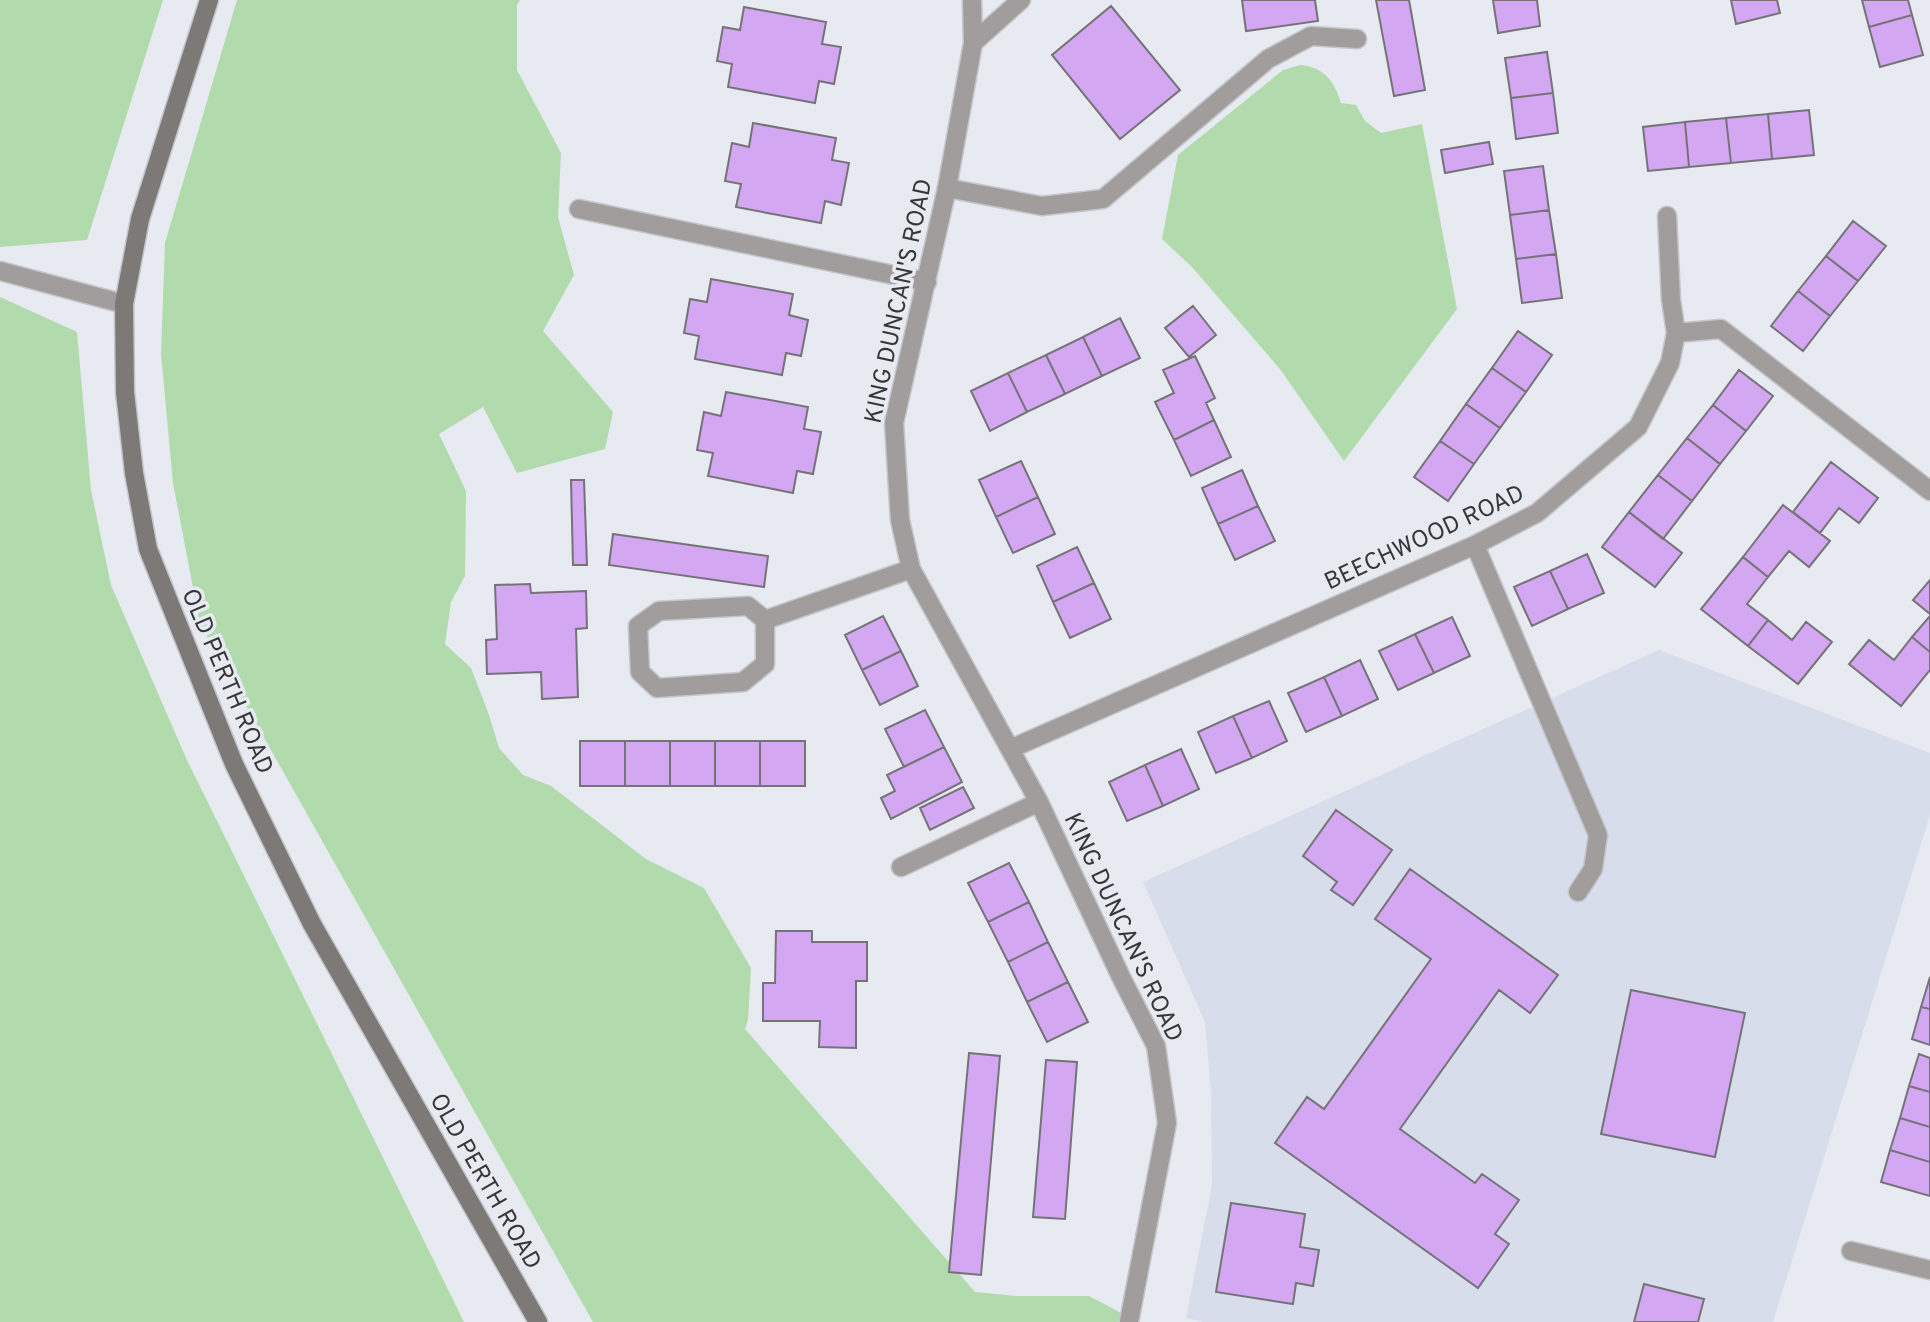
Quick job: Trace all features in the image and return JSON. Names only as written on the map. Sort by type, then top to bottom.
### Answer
[{"type":"main road","name":"OLD PERTH ROAD","points":[[209,0],[140,219],[124,304],[125,392],[134,473],[148,549],[234,764],[312,924],[538,1322]]},
{"type":"street","name":"KING DUNCAN'S ROAD","points":[[972,0],[973,43],[947,188],[894,422],[900,520],[911,569],[1039,802],[1156,1046],[1167,1123],[1129,1322]]},
{"type":"street","points":[[973,43],[1021,0]]},
{"type":"street","points":[[947,188],[1042,206],[1103,199],[1268,59],[1311,36],[1357,39]]},
{"type":"street","points":[[579,209],[927,282]]},
{"type":"street","name":"BEECHWOOD ROAD","points":[[1010,749],[1475,545],[1537,513],[1638,427],[1670,363],[1676,333],[1671,300],[1667,216]]},
{"type":"street","points":[[0,271],[124,304]]},
{"type":"street","points":[[1676,333],[1721,329],[1930,491]]},
{"type":"street","points":[[1475,545],[1598,835],[1593,869],[1578,892]]},
{"type":"street","points":[[765,620],[911,569]]},
{"type":"street","points":[[748,606],[765,620],[765,664],[743,682],[657,688],[639,673],[638,626],[659,611],[748,606]]},
{"type":"street","name":"KING DUNCAN'S ROAD","points":[[901,867],[1039,802]]},
{"type":"street","points":[[1851,1251],[1930,1270]]},
{"type":"shaded area","points":[[1659,650],[1930,753],[1930,815],[1773,1322],[1204,1322],[1186,1318],[1212,1185],[1211,1092],[1205,1022],[1143,882]]},
{"type":"green space","points":[[0,0],[163,0],[87,240],[0,247]]},
{"type":"green space","points":[[237,0],[520,0],[517,5],[517,70],[561,153],[558,217],[574,275],[543,331],[613,412],[605,449],[517,473],[483,407],[439,434],[466,491],[465,576],[451,602],[445,644],[471,668],[499,748],[523,775],[551,786],[646,859],[704,888],[751,968],[748,1020],[745,1029],[975,1292],[1016,1296],[1089,1296],[1123,1314],[1128,1322],[593,1322],[200,624],[173,483],[161,354],[165,243]]},
{"type":"green space","points":[[1300,65],[1322,72],[1332,82],[1341,103],[1356,105],[1365,121],[1381,133],[1422,124],[1457,309],[1344,461],[1280,369],[1192,267],[1162,239],[1178,155],[1283,70]]},
{"type":"green space","points":[[0,297],[77,332],[91,490],[111,585],[186,758],[464,1322],[0,1322]]},
{"type":"building","points":[[1242,0],[1315,0],[1318,21],[1246,31]]},
{"type":"building","points":[[1376,0],[1409,0],[1425,90],[1394,96]]},
{"type":"building","points":[[1493,0],[1537,0],[1540,26],[1498,33]]},
{"type":"building","points":[[1731,0],[1777,0],[1780,13],[1736,24]]},
{"type":"building","points":[[1862,0],[1908,0],[1912,15],[1869,27]]},
{"type":"building","points":[[1111,6],[1180,90],[1120,139],[1052,55]]},
{"type":"building","points":[[744,7],[826,22],[822,44],[841,47],[834,84],[819,81],[815,103],[728,87],[732,64],[717,61],[723,27],[740,30]]},
{"type":"building","points":[[1912,15],[1923,55],[1880,67],[1869,27]]},
{"type":"building","points":[[1547,52],[1553,93],[1511,98],[1505,58]]},
{"type":"building","points":[[1553,93],[1558,133],[1516,139],[1511,98]]},
{"type":"building","points":[[1809,110],[1814,155],[1772,159],[1768,114]]},
{"type":"building","points":[[1768,114],[1772,159],[1731,163],[1726,118]]},
{"type":"building","points":[[1726,118],[1731,163],[1689,167],[1685,122]]},
{"type":"building","points":[[1685,122],[1689,167],[1648,171],[1643,127]]},
{"type":"building","points":[[753,123],[836,138],[832,160],[849,163],[841,205],[825,201],[821,223],[736,207],[741,184],[725,181],[732,143],[749,147]]},
{"type":"building","points":[[1489,142],[1493,164],[1445,173],[1441,150]]},
{"type":"building","points":[[1543,166],[1549,210],[1510,215],[1504,171]]},
{"type":"building","points":[[1549,210],[1556,254],[1516,259],[1510,215]]},
{"type":"building","points":[[1853,221],[1886,246],[1858,281],[1826,256]]},
{"type":"building","points":[[1556,254],[1562,298],[1522,303],[1516,259]]},
{"type":"building","points":[[1826,256],[1858,281],[1830,316],[1798,291]]},
{"type":"building","points":[[711,279],[793,294],[789,315],[808,320],[801,356],[786,353],[782,375],[695,359],[699,336],[684,333],[690,299],[707,302]]},
{"type":"building","points":[[1798,291],[1830,316],[1803,351],[1771,326]]},
{"type":"building","points":[[1193,306],[1216,335],[1189,357],[1165,328]]},
{"type":"building","points":[[1120,318],[1140,358],[1102,376],[1083,337]]},
{"type":"building","points":[[1518,331],[1552,355],[1526,392],[1492,368]]},
{"type":"building","points":[[1083,337],[1102,376],[1065,394],[1046,355]]},
{"type":"building","points":[[1046,355],[1065,394],[1027,412],[1008,373]]},
{"type":"building","points":[[1195,356],[1215,398],[1206,403],[1214,420],[1174,440],[1155,402],[1174,393],[1163,370]]},
{"type":"building","points":[[1492,368],[1526,392],[1500,428],[1466,404]]},
{"type":"building","points":[[1739,370],[1773,396],[1746,431],[1713,405]]},
{"type":"building","points":[[1008,373],[1027,412],[990,431],[971,391]]},
{"type":"building","points":[[726,392],[808,407],[804,429],[821,432],[813,474],[797,471],[793,493],[708,476],[713,453],[697,450],[704,412],[721,416]]},
{"type":"building","points":[[1466,404],[1500,428],[1474,464],[1440,441]]},
{"type":"building","points":[[1713,405],[1746,431],[1720,464],[1687,438]]},
{"type":"building","points":[[1214,420],[1231,457],[1191,476],[1174,440]]},
{"type":"building","points":[[1687,438],[1720,464],[1692,501],[1658,475]]},
{"type":"building","points":[[1440,441],[1474,464],[1448,501],[1414,477]]},
{"type":"building","points":[[1021,461],[1038,497],[996,517],[979,480]]},
{"type":"building","points":[[1831,462],[1878,498],[1859,523],[1839,508],[1820,533],[1793,512]]},
{"type":"building","points":[[1242,470],[1258,506],[1218,524],[1202,488]]},
{"type":"building","points":[[1658,475],[1692,501],[1663,539],[1629,512]]},
{"type":"building","points":[[571,480],[584,480],[587,565],[573,565]]},
{"type":"building","points":[[1038,497],[1055,534],[1013,553],[996,517]]},
{"type":"building","points":[[1783,505],[1830,541],[1809,567],[1789,551],[1768,577],[1743,557]]},
{"type":"building","points":[[1258,506],[1275,541],[1235,560],[1218,524]]},
{"type":"building","points":[[1629,512],[1682,553],[1655,587],[1602,547]]},
{"type":"building","points":[[613,534],[768,556],[764,587],[609,565]]},
{"type":"building","points":[[1077,547],[1094,583],[1053,602],[1037,566]]},
{"type":"building","points":[[1587,554],[1604,593],[1568,609],[1550,571]]},
{"type":"building","points":[[1743,557],[1768,577],[1747,604],[1768,620],[1748,646],[1701,609]]},
{"type":"building","points":[[1550,571],[1568,609],[1532,626],[1514,587]]},
{"type":"building","points":[[1930,580],[1930,614],[1913,600]]},
{"type":"building","points":[[1094,583],[1111,619],[1070,638],[1053,602]]},
{"type":"building","points":[[530,584],[531,593],[586,591],[587,628],[576,629],[578,697],[542,699],[541,672],[487,674],[486,640],[497,639],[495,585]]},
{"type":"building","points":[[883,616],[901,651],[862,670],[845,635]]},
{"type":"building","points":[[1930,616],[1930,652],[1912,637]]},
{"type":"building","points":[[1452,617],[1470,656],[1434,673],[1415,634]]},
{"type":"building","points":[[1768,620],[1792,640],[1806,622],[1832,642],[1798,684],[1748,646]]},
{"type":"building","points":[[1415,634],[1434,673],[1398,690],[1379,651]]},
{"type":"building","points":[[1912,637],[1930,652],[1930,670],[1901,706],[1849,664],[1869,640],[1894,660]]},
{"type":"building","points":[[901,651],[918,686],[880,705],[862,670]]},
{"type":"building","points":[[1360,660],[1378,699],[1342,716],[1324,677]]},
{"type":"building","points":[[1324,677],[1342,716],[1306,732],[1288,693]]},
{"type":"building","points":[[1269,701],[1287,741],[1252,758],[1233,716]]},
{"type":"building","points":[[925,710],[944,747],[904,767],[885,729]]},
{"type":"building","points":[[1233,716],[1252,758],[1216,773],[1198,732]]},
{"type":"building","points":[[580,741],[625,741],[625,786],[580,786]]},
{"type":"building","points":[[625,741],[670,741],[670,786],[625,786]]},
{"type":"building","points":[[670,741],[715,741],[715,786],[670,786]]},
{"type":"building","points":[[715,741],[760,741],[760,786],[715,786]]},
{"type":"building","points":[[760,741],[805,741],[805,786],[760,786]]},
{"type":"building","points":[[944,747],[962,782],[891,819],[881,798],[895,791],[887,775]]},
{"type":"building","points":[[1181,749],[1199,789],[1163,806],[1145,765]]},
{"type":"building","points":[[1145,765],[1163,806],[1127,821],[1109,782]]},
{"type":"building","points":[[963,787],[974,808],[930,830],[920,808]]},
{"type":"building","points":[[1336,810],[1392,850],[1353,905],[1331,890],[1337,882],[1303,856]]},
{"type":"building","points":[[1009,863],[1029,902],[988,922],[968,883]]},
{"type":"building","points":[[1410,869],[1558,975],[1530,1013],[1499,990],[1400,1129],[1475,1183],[1482,1174],[1519,1200],[1495,1234],[1509,1244],[1478,1288],[1275,1143],[1307,1097],[1324,1109],[1431,959],[1375,919]]},
{"type":"building","points":[[1029,902],[1048,942],[1008,962],[988,922]]},
{"type":"building","points":[[776,931],[812,931],[812,942],[867,942],[867,981],[856,981],[856,1048],[819,1047],[820,1021],[763,1021],[763,983],[775,983]]},
{"type":"building","points":[[1048,942],[1068,982],[1027,1002],[1008,962]]},
{"type":"building","points":[[1930,977],[1930,1009],[1921,1007]]},
{"type":"building","points":[[1068,982],[1088,1022],[1047,1042],[1027,1002]]},
{"type":"building","points":[[1631,990],[1745,1013],[1715,1157],[1601,1134]]},
{"type":"building","points":[[1921,1007],[1930,1009],[1930,1045],[1912,1039]]},
{"type":"building","points":[[969,1053],[1000,1056],[981,1275],[949,1272]]},
{"type":"building","points":[[1919,1054],[1930,1058],[1930,1092],[1909,1086]]},
{"type":"building","points":[[1046,1060],[1077,1062],[1065,1219],[1033,1217]]},
{"type":"building","points":[[1909,1086],[1930,1092],[1930,1127],[1900,1118]]},
{"type":"building","points":[[1900,1118],[1930,1127],[1930,1162],[1890,1150]]},
{"type":"building","points":[[1890,1150],[1930,1162],[1930,1196],[1881,1182]]},
{"type":"building","points":[[1231,1203],[1305,1214],[1300,1247],[1319,1250],[1313,1286],[1296,1283],[1293,1304],[1216,1292]]},
{"type":"building","points":[[1644,1284],[1704,1299],[1698,1322],[1634,1322]]}]
